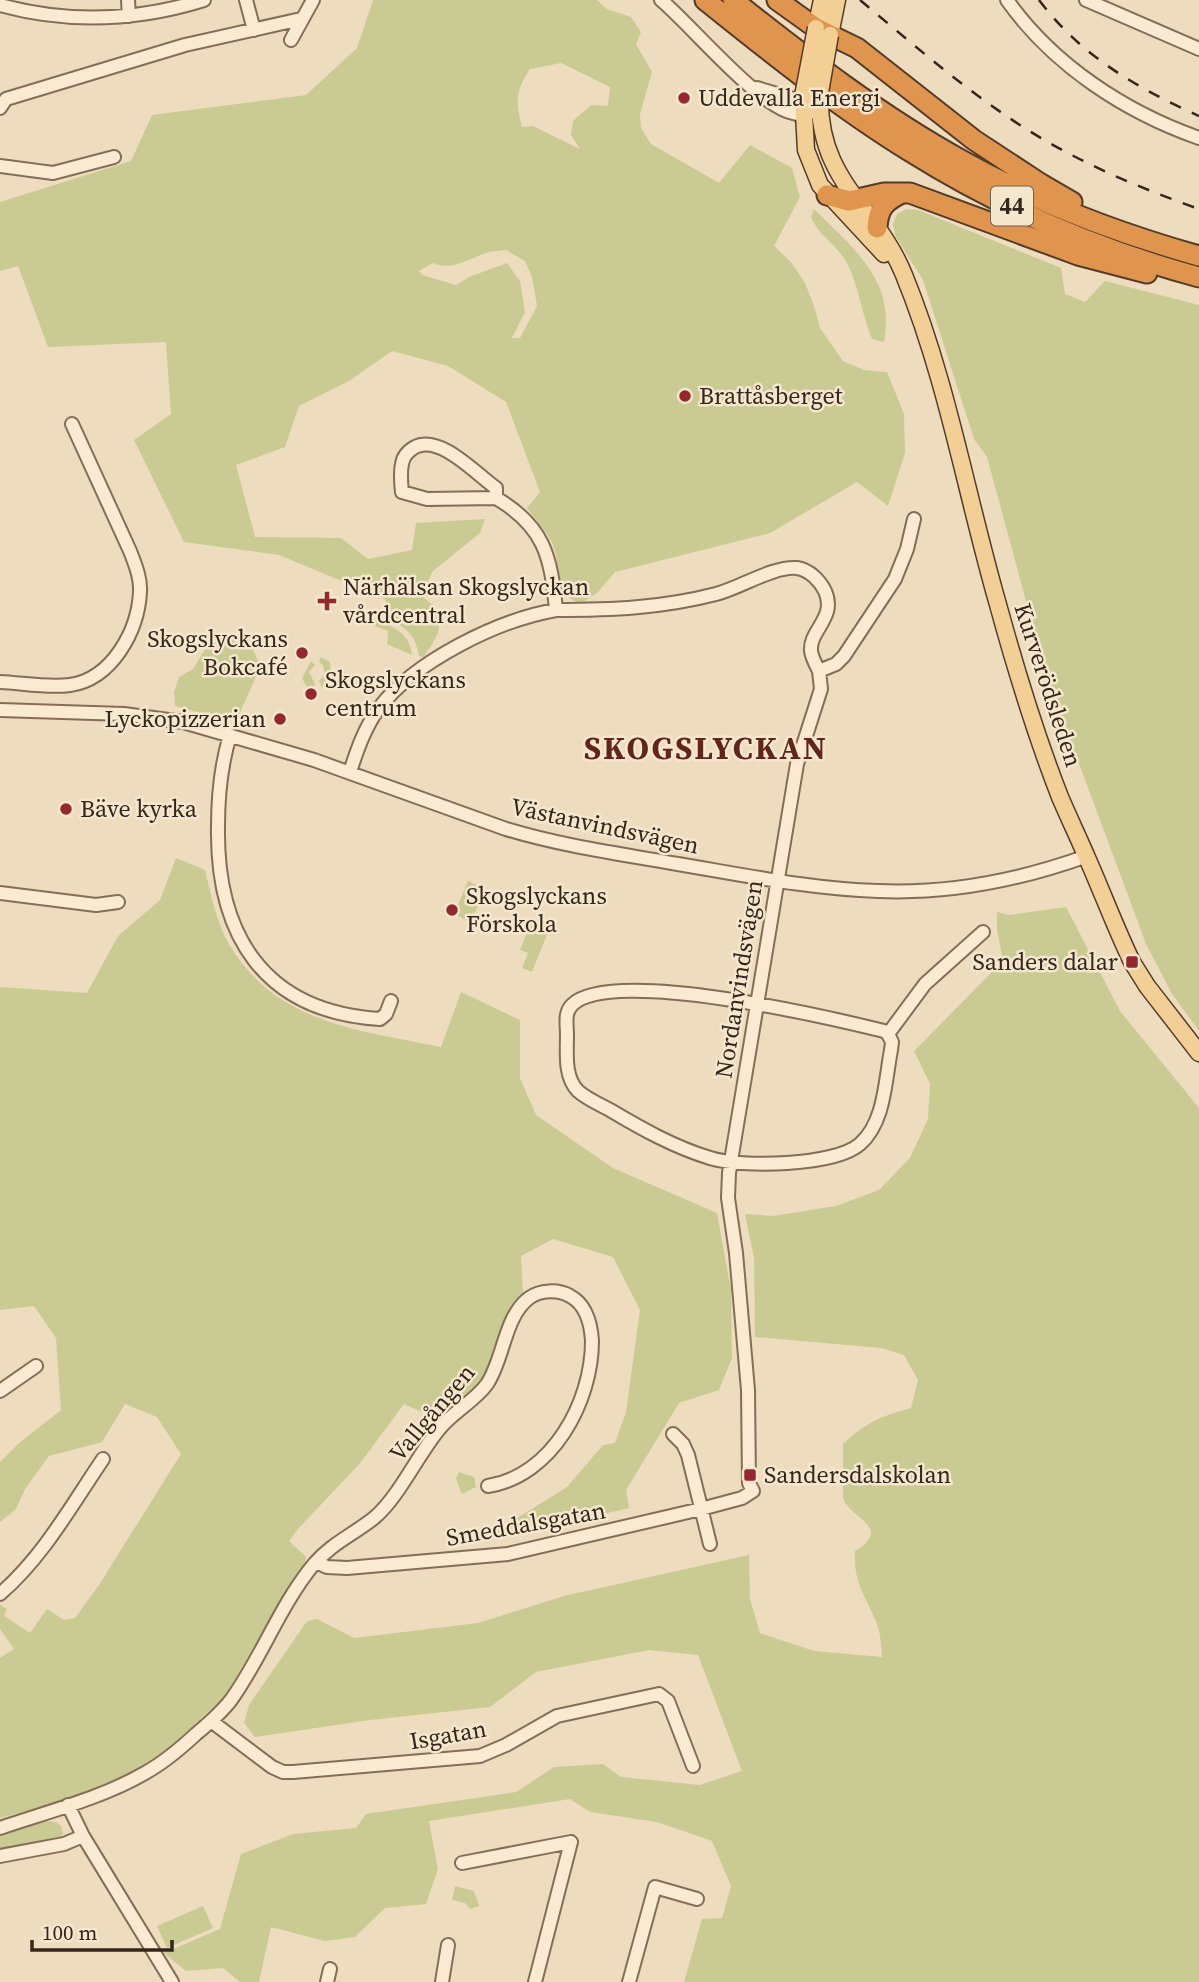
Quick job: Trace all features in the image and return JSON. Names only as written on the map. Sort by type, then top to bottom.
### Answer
[{"type":"highway","name":"44","points":[[705,0],[839,104],[911,152],[992,197],[1063,229],[1154,264],[1199,277]]},
{"type":"highway","name":"44","points":[[733,0],[851,90],[963,161],[1058,207],[1147,242],[1199,257]]},
{"type":"highway","points":[[777,0],[823,31],[857,48],[974,140],[1041,184],[1147,242]]},
{"type":"highway","points":[[827,195],[849,201],[884,192],[920,196],[1079,255],[1137,271],[1199,283]]},
{"type":"highway","points":[[877,228],[881,207],[902,193]]},
{"type":"main road","name":"Kurverödsleden","points":[[822,0],[819,108],[822,132],[830,159],[877,228],[902,271],[916,304],[956,440],[1018,676],[1060,797],[1132,962],[1147,986],[1199,1053]]},
{"type":"main road","name":"Kurverödsleden","points":[[837,0],[823,31],[803,104],[806,150],[813,172],[827,195],[878,247],[916,304]]},
{"type":"street","points":[[128,0],[129,16]]},
{"type":"street","points":[[0,5],[30,13],[78,18],[158,12],[204,0]]},
{"type":"street","points":[[246,0],[254,30]]},
{"type":"street","points":[[291,40],[313,0]]},
{"type":"street","points":[[661,0],[753,87],[819,108]]},
{"type":"street","points":[[1007,0],[1023,23],[1093,85],[1166,127],[1199,138]]},
{"type":"street","points":[[1086,0],[1198,46]]},
{"type":"street","points":[[2,101],[185,45],[301,19]]},
{"type":"street","points":[[0,166],[53,173],[114,156]]},
{"type":"street","points":[[0,682],[71,685],[86,679],[99,673],[118,653],[133,625],[140,590],[138,572],[72,424]]},
{"type":"street","points":[[350,772],[378,709],[415,673],[494,629],[516,620],[556,610],[550,569],[536,531],[518,511],[496,498],[427,499],[402,492],[402,463],[406,454],[419,445],[425,443],[438,446],[449,451],[496,488],[496,498]]},
{"type":"street","points":[[819,671],[840,660],[884,597],[904,559],[915,519]]},
{"type":"street","name":"Nordanvindsvägen","points":[[556,610],[653,607],[717,594],[779,571],[797,568],[815,577],[828,599],[825,618],[811,646],[819,671],[821,690],[797,764],[776,880],[727,1198],[736,1253],[748,1390],[751,1487]]},
{"type":"street","name":"Västanvindsvägen","points":[[0,710],[124,714],[183,722],[350,772],[506,829],[547,841],[831,888],[916,891],[987,884],[1043,871],[1087,856]]},
{"type":"street","points":[[230,735],[218,789],[217,849],[227,910],[249,954],[269,977],[284,989],[320,1008],[341,1014],[380,1019],[386,1014],[391,1001]]},
{"type":"street","points":[[0,893],[96,905],[118,902]]},
{"type":"street","points":[[888,1034],[925,984],[983,932]]},
{"type":"street","points":[[608,992],[680,992],[756,1005],[820,1015],[888,1034],[892,1042],[891,1050],[877,1119],[859,1145],[835,1156],[804,1162],[732,1162],[712,1159],[652,1136],[578,1090],[568,1071],[567,1013],[574,1003],[586,996],[608,992]]},
{"type":"street","name":"Vallgången","points":[[316,1562],[330,1548],[375,1517],[440,1428],[488,1383],[520,1307],[537,1294],[559,1292],[570,1296],[583,1307],[592,1329],[592,1358],[587,1386],[565,1432],[535,1465],[506,1483],[488,1486]]},
{"type":"street","points":[[0,1391],[36,1366]]},
{"type":"street","points":[[673,1434],[683,1444],[688,1455],[710,1544]]},
{"type":"street","points":[[0,1594],[21,1576],[47,1543],[103,1459]]},
{"type":"street","name":"Smeddalsgatan","points":[[316,1562],[327,1567],[347,1568],[508,1554],[741,1498],[751,1487]]},
{"type":"street","points":[[0,1828],[68,1805],[148,1772],[211,1721],[233,1698],[283,1610],[316,1562]]},
{"type":"street","name":"Isgatan","points":[[211,1721],[272,1767],[283,1772],[293,1772],[481,1756],[557,1716],[659,1694],[668,1701],[693,1766]]},
{"type":"street","points":[[68,1805],[83,1836],[172,1982]]},
{"type":"street","points":[[0,1856],[64,1844],[83,1836]]},
{"type":"street","points":[[462,1863],[571,1842],[535,1982]]},
{"type":"street","points":[[629,1982],[655,1886],[697,1899]]},
{"type":"street","points":[[442,1982],[448,1945]]},
{"type":"green space","points":[[373,0],[597,0],[607,9],[631,17],[641,32],[636,44],[652,72],[640,114],[641,128],[651,144],[719,183],[750,145],[792,168],[800,197],[774,246],[791,262],[805,283],[820,328],[843,361],[864,370],[887,372],[904,414],[905,453],[888,506],[857,482],[770,533],[615,572],[597,593],[580,604],[561,586],[553,545],[527,508],[540,492],[506,402],[448,366],[392,351],[349,381],[299,406],[285,447],[236,465],[255,537],[341,538],[368,559],[412,550],[416,523],[485,519],[480,533],[433,571],[421,595],[435,607],[439,625],[436,637],[424,657],[419,656],[415,641],[408,631],[386,615],[385,599],[279,555],[184,542],[134,440],[171,414],[166,342],[48,347],[18,266],[0,271],[0,202],[131,161],[152,115],[306,95],[357,48]],"holes":[[[561,63],[610,87],[608,106],[591,105],[573,121],[571,135],[580,149],[533,126],[522,127],[520,118],[519,90],[530,69]],[[506,250],[525,261],[532,277],[537,306],[520,338],[512,338],[525,312],[520,281],[507,263],[469,277],[456,285],[422,275],[419,271],[433,263],[453,265],[486,253]]]},
{"type":"green space","points":[[814,209],[856,252],[877,283],[884,301],[884,342],[872,339],[848,265],[815,224],[811,217]]},
{"type":"green space","points":[[906,209],[918,210],[1061,268],[1065,294],[1085,302],[1105,281],[1199,305],[1199,1031],[1172,994],[1146,944],[1058,707],[987,457],[974,439],[923,280],[896,237],[893,225],[897,214]]},
{"type":"green space","points":[[376,619],[404,636],[411,647],[412,655],[387,644],[388,631],[373,625]]},
{"type":"green space","points":[[239,637],[254,651],[260,667],[239,715],[226,720],[175,706],[174,692],[179,677],[193,669],[204,651],[219,639]]},
{"type":"green space","points":[[321,657],[330,662],[331,672],[326,685],[322,687],[319,681],[325,674],[323,665],[319,662]]},
{"type":"green space","points":[[311,661],[315,665],[309,672],[315,684],[312,691],[308,690],[302,678]]},
{"type":"green space","points":[[176,858],[205,870],[218,919],[230,946],[250,972],[272,993],[296,1008],[351,1028],[441,1047],[461,992],[520,1020],[520,1078],[536,1115],[613,1168],[717,1213],[731,1290],[732,1358],[719,1390],[679,1403],[626,1490],[629,1508],[498,1539],[498,1530],[567,1487],[603,1445],[615,1443],[626,1412],[640,1310],[613,1257],[553,1239],[521,1256],[523,1295],[511,1314],[495,1358],[484,1379],[469,1396],[438,1419],[404,1404],[361,1462],[298,1529],[289,1541],[306,1557],[304,1567],[223,1700],[162,1754],[136,1772],[79,1796],[0,1818],[0,1658],[14,1649],[0,1629],[0,1605],[7,1609],[4,1616],[30,1633],[47,1609],[64,1620],[75,1618],[99,1585],[181,1454],[157,1417],[125,1404],[102,1442],[49,1456],[25,1489],[16,1509],[0,1522],[0,1462],[61,1410],[56,1338],[34,1306],[0,1310],[0,987],[87,993],[118,936],[160,900]]},
{"type":"green space","points":[[468,881],[485,889],[471,922],[454,914]]},
{"type":"green space","points":[[1066,907],[1120,1011],[1199,1108],[1199,1982],[684,1982],[702,1919],[722,1918],[731,1886],[712,1841],[657,1822],[590,1812],[570,1799],[429,1821],[438,1869],[426,1904],[385,1908],[355,1937],[325,1941],[271,1927],[259,1982],[240,1982],[223,1968],[186,1971],[164,1953],[220,1929],[241,1854],[293,1834],[356,1828],[366,1814],[516,1792],[554,1767],[603,1764],[621,1777],[700,1785],[742,1771],[698,1655],[649,1650],[536,1672],[490,1707],[370,1720],[255,1737],[244,1723],[249,1705],[307,1621],[317,1619],[354,1638],[478,1623],[564,1596],[749,1555],[750,1599],[760,1633],[814,1651],[882,1657],[878,1628],[858,1581],[855,1562],[855,1551],[871,1536],[870,1529],[843,1498],[843,1444],[874,1421],[911,1408],[918,1380],[904,1355],[881,1348],[755,1337],[754,1258],[745,1214],[773,1216],[836,1206],[879,1190],[910,1158],[928,1119],[930,1084],[914,1051],[1003,961],[997,912],[1009,915]]},
{"type":"green space","points":[[530,925],[548,932],[532,972],[522,968],[528,953],[520,950]]},
{"type":"green space","points":[[459,1472],[474,1477],[476,1487],[462,1494],[456,1479]]},
{"type":"green space","points":[[44,1821],[56,1822],[61,1826],[63,1833],[60,1839],[0,1851],[0,1835]]},
{"type":"green space","points":[[455,1886],[474,1891],[479,1906],[470,1909],[465,1903],[452,1900]]},
{"type":"green space","points":[[203,1906],[213,1928],[167,1948],[157,1926]]},
{"type":"railway","points":[[860,0],[959,82],[1038,136],[1115,176],[1199,209]]},
{"type":"railway","points":[[1039,0],[1055,20],[1092,54],[1132,82],[1199,116]]},
{"type":"place","name":"Uddevalla Energi","points":[[684,98]]},
{"type":"place","name":"Brattåsberget","points":[[685,396]]},
{"type":"place","name":"Närhälsan Skogslyckan vårdcentral","points":[[327,601]]},
{"type":"place","name":"Skogslyckans Bokcafé","points":[[302,653]]},
{"type":"place","name":"Skogslyckans centrum","points":[[311,694]]},
{"type":"place","name":"Lyckopizzerian","points":[[280,719]]},
{"type":"place","name":"Bäve kyrka","points":[[66,809]]},
{"type":"place","name":"Skogslyckans Förskola","points":[[452,910]]},
{"type":"place","name":"Sanders dalar","points":[[1132,962]]},
{"type":"place","name":"Sandersdalskolan","points":[[750,1475]]},
{"type":"district","name":"SKOGSLYCKAN","points":[[706,748]]}]
